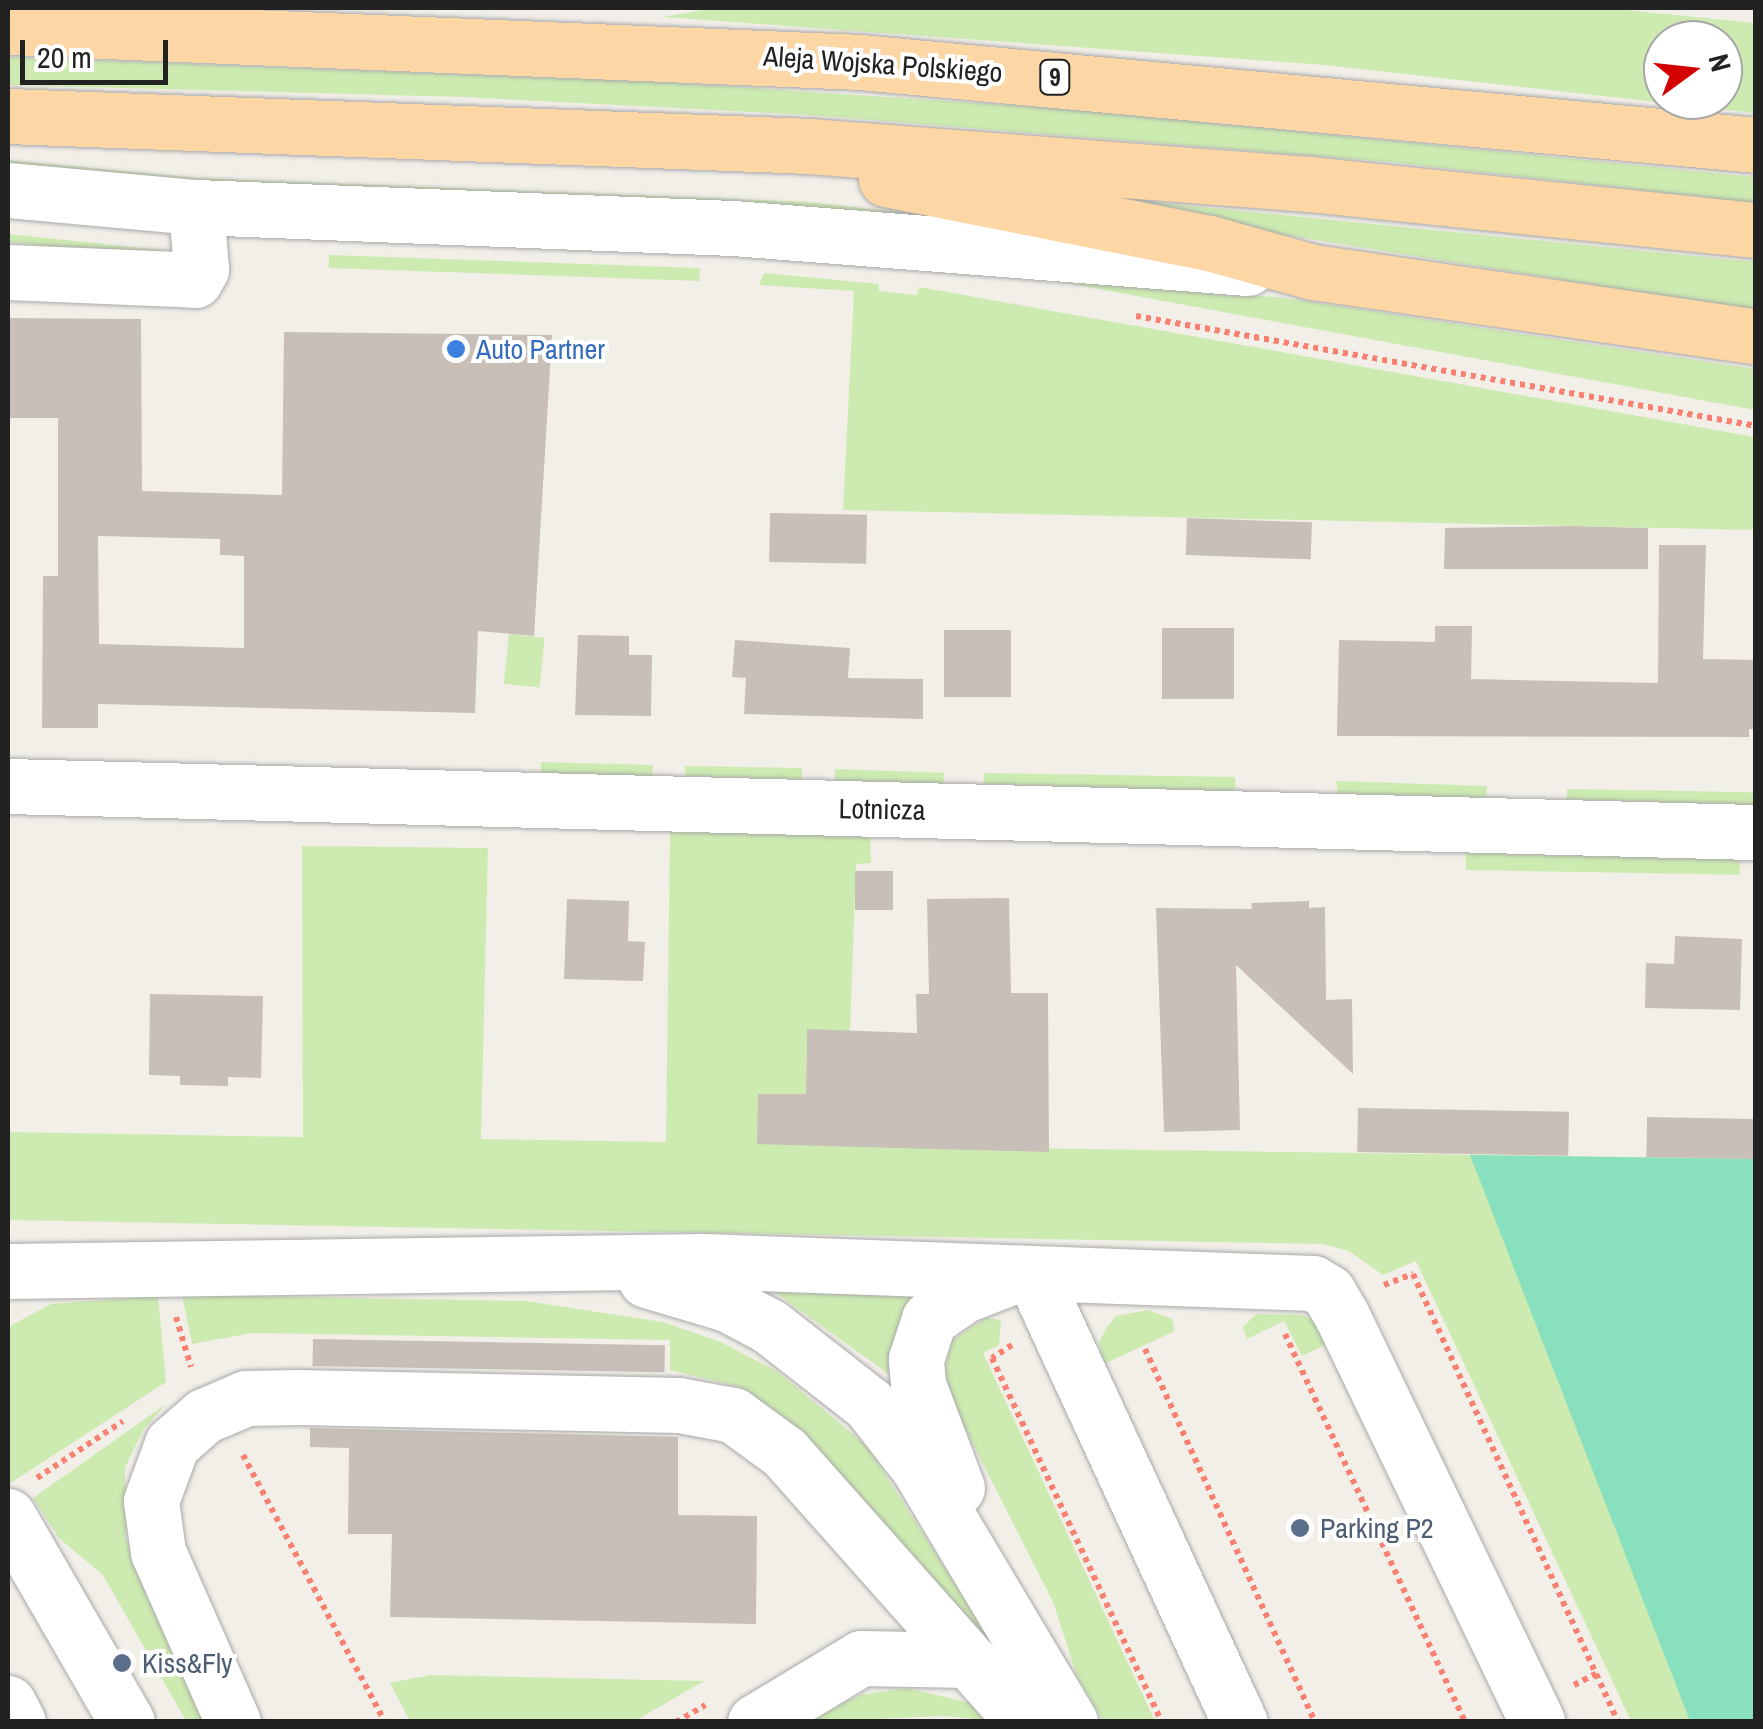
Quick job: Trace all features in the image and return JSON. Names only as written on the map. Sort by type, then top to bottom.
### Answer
[{"type":"main road","points":[[352,37],[568,8]]},
{"type":"main road","name":"Aleja Wojska Polskiego","points":[[8,26],[352,37],[1030,74],[1756,145]]},
{"type":"main road","points":[[8,116],[712,140],[1272,181],[1756,230]]},
{"type":"main road","points":[[712,140],[1210,244],[1313,272],[1756,337]]},
{"type":"street","points":[[8,190],[196,208],[733,228],[1313,272]]},
{"type":"street","points":[[8,272],[194,280],[201,260],[196,208]]},
{"type":"street","name":"Lotnicza","points":[[8,786],[1756,832]]},
{"type":"street","points":[[540,1260],[688,1290],[727,1304],[806,1349],[894,1432],[995,1590],[1070,1722]]},
{"type":"street","points":[[8,1270],[172,1271],[540,1260],[1312,1283],[1328,1292],[1538,1722]]},
{"type":"street","points":[[8,1299],[103,1271]]},
{"type":"street","points":[[995,1590],[918,1384],[916,1359],[929,1319],[944,1305],[1024,1276]]},
{"type":"street","points":[[1024,1276],[1240,1722]]},
{"type":"street","points":[[233,1722],[151,1526],[155,1482],[172,1444],[218,1410],[246,1398],[298,1397],[679,1405],[732,1415],[784,1452],[1024,1722]]},
{"type":"street","points":[[8,1516],[127,1722]]},
{"type":"street","points":[[733,1712],[861,1658],[968,1660]]},
{"type":"street","points":[[8,1703],[18,1722]]},
{"type":"path","points":[[1130,315],[1756,426]]},
{"type":"path","points":[[172,1271],[179,1340],[384,1722]]},
{"type":"path","points":[[1024,1276],[1014,1344],[992,1358],[1162,1722]]},
{"type":"path","points":[[1280,1324],[1465,1722]]},
{"type":"path","points":[[1145,1350],[1315,1722]]},
{"type":"path","points":[[676,1722],[733,1712]]},
{"type":"green space","points":[[714,8],[1606,8],[1725,20],[1643,20],[1643,101],[1324,65],[663,17]]},
{"type":"green space","points":[[1743,22],[1755,23],[1755,113],[1743,112]]},
{"type":"green space","points":[[8,57],[661,82],[1082,110],[1755,177],[1755,203],[1389,162],[810,115],[462,97],[8,85]]},
{"type":"green space","points":[[8,160],[197,178],[809,202],[988,222],[339,190],[8,167]]},
{"type":"green space","points":[[1100,197],[1755,262],[1755,311],[1130,210]]},
{"type":"green space","points":[[8,234],[175,252],[174,260],[8,242]]},
{"type":"green space","points":[[329,255],[700,268],[699,281],[329,268]]},
{"type":"green space","points":[[1006,272],[1284,298],[1755,369],[1755,410]]},
{"type":"green space","points":[[764,273],[879,284],[879,291],[917,295],[919,287],[1755,437],[1755,530],[843,510],[854,291],[759,285]]},
{"type":"green space","points":[[509,634],[545,638],[540,687],[504,684]]},
{"type":"green space","points":[[541,762],[653,765],[651,786],[541,787]]},
{"type":"green space","points":[[685,766],[802,768],[802,788],[685,786]]},
{"type":"green space","points":[[835,769],[944,773],[943,791],[834,787]]},
{"type":"green space","points":[[984,773],[1235,777],[1236,798],[983,791]]},
{"type":"green space","points":[[1336,781],[1487,786],[1486,803],[1339,802]]},
{"type":"green space","points":[[1567,789],[1755,792],[1755,809],[1567,806]]},
{"type":"green space","points":[[670,831],[870,834],[871,863],[856,864],[850,1032],[807,1029],[806,1094],[759,1094],[757,1144],[1755,1159],[1715,1721],[1631,1721],[1416,1261],[1383,1275],[1349,1251],[1323,1244],[8,1220],[8,1132],[303,1137],[302,846],[488,848],[481,1139],[666,1142]]},
{"type":"green space","points":[[1466,848],[1740,853],[1740,875],[1466,870]]},
{"type":"green space","points":[[1470,1155],[1755,1159],[1755,1721],[1690,1721]]},
{"type":"green space","points":[[926,1282],[898,1381],[772,1290]]},
{"type":"green space","points":[[182,1295],[526,1301],[663,1322],[721,1342],[778,1372],[867,1446],[1003,1659],[774,1413],[736,1386],[670,1370],[670,1340],[252,1333],[192,1344]]},
{"type":"green space","points":[[158,1296],[166,1382],[9,1484],[8,1327],[51,1304]]},
{"type":"green space","points":[[1148,1310],[1172,1319],[1175,1331],[1104,1364],[1099,1342],[1107,1327],[1116,1316]]},
{"type":"green space","points":[[1256,1314],[1302,1315],[1321,1323],[1330,1343],[1302,1356],[1284,1321],[1247,1339],[1243,1327]]},
{"type":"green space","points":[[986,1318],[1001,1320],[999,1345],[983,1353],[1155,1721],[1103,1721],[1077,1676],[1053,1602],[944,1387],[950,1342]]},
{"type":"green space","points":[[166,1404],[143,1430],[125,1468],[126,1539],[207,1721],[186,1721],[103,1575],[59,1538],[33,1498]]},
{"type":"green space","points":[[430,1675],[704,1681],[635,1721],[410,1721],[390,1683]]},
{"type":"green space","points":[[907,1688],[974,1704],[994,1721],[945,1716],[806,1722],[860,1695]]},
{"type":"building","points":[[8,318],[141,319],[142,491],[282,495],[284,332],[552,335],[534,636],[478,631],[475,713],[98,704],[98,728],[42,728],[43,576],[58,576],[58,418],[8,418]],"holes":[[[98,536],[220,539],[220,555],[244,556],[244,648],[99,644]]]},
{"type":"building","points":[[770,513],[867,515],[866,564],[769,562]]},
{"type":"building","points":[[1187,518],[1312,522],[1311,559],[1186,555]]},
{"type":"building","points":[[1445,528],[1648,528],[1648,569],[1444,569]]},
{"type":"building","points":[[1659,545],[1706,545],[1703,659],[1756,660],[1756,729],[1749,729],[1749,737],[1337,736],[1339,640],[1435,642],[1435,626],[1472,626],[1471,679],[1658,683]]},
{"type":"building","points":[[1162,628],[1234,628],[1234,699],[1162,699]]},
{"type":"building","points":[[944,630],[1011,630],[1011,697],[944,697]]},
{"type":"building","points":[[578,635],[629,636],[629,655],[652,655],[651,716],[575,715]]},
{"type":"building","points":[[735,640],[850,648],[848,678],[923,679],[923,719],[744,714],[746,678],[732,677]]},
{"type":"building","points":[[855,871],[893,871],[893,910],[855,910]]},
{"type":"building","points":[[1009,898],[1011,993],[1048,993],[1049,1152],[757,1144],[758,1094],[806,1094],[807,1029],[917,1033],[916,994],[929,994],[927,899]]},
{"type":"building","points":[[567,899],[629,901],[628,941],[645,942],[643,981],[564,979]]},
{"type":"building","points":[[1309,901],[1309,908],[1325,907],[1326,1000],[1352,999],[1353,1074],[1236,965],[1240,1130],[1164,1132],[1156,908],[1252,909],[1251,903]]},
{"type":"building","points":[[1675,936],[1742,939],[1740,1010],[1645,1008],[1646,963],[1674,964]]},
{"type":"building","points":[[150,994],[263,996],[261,1078],[228,1077],[228,1086],[180,1085],[180,1076],[149,1075]]},
{"type":"building","points":[[1358,1108],[1569,1112],[1568,1156],[1357,1152]]},
{"type":"building","points":[[1647,1117],[1756,1119],[1755,1159],[1646,1157]]},
{"type":"building","points":[[313,1339],[665,1345],[664,1372],[313,1366]]},
{"type":"building","points":[[310,1428],[678,1437],[678,1515],[757,1516],[756,1624],[390,1617],[392,1534],[348,1534],[349,1448],[310,1447]]},
{"type":"place","name":"Auto Partner","points":[[456,349]]},
{"type":"place","name":"Parking P2","points":[[1300,1528]]},
{"type":"place","name":"Kiss&Fly","points":[[122,1663]]}]
